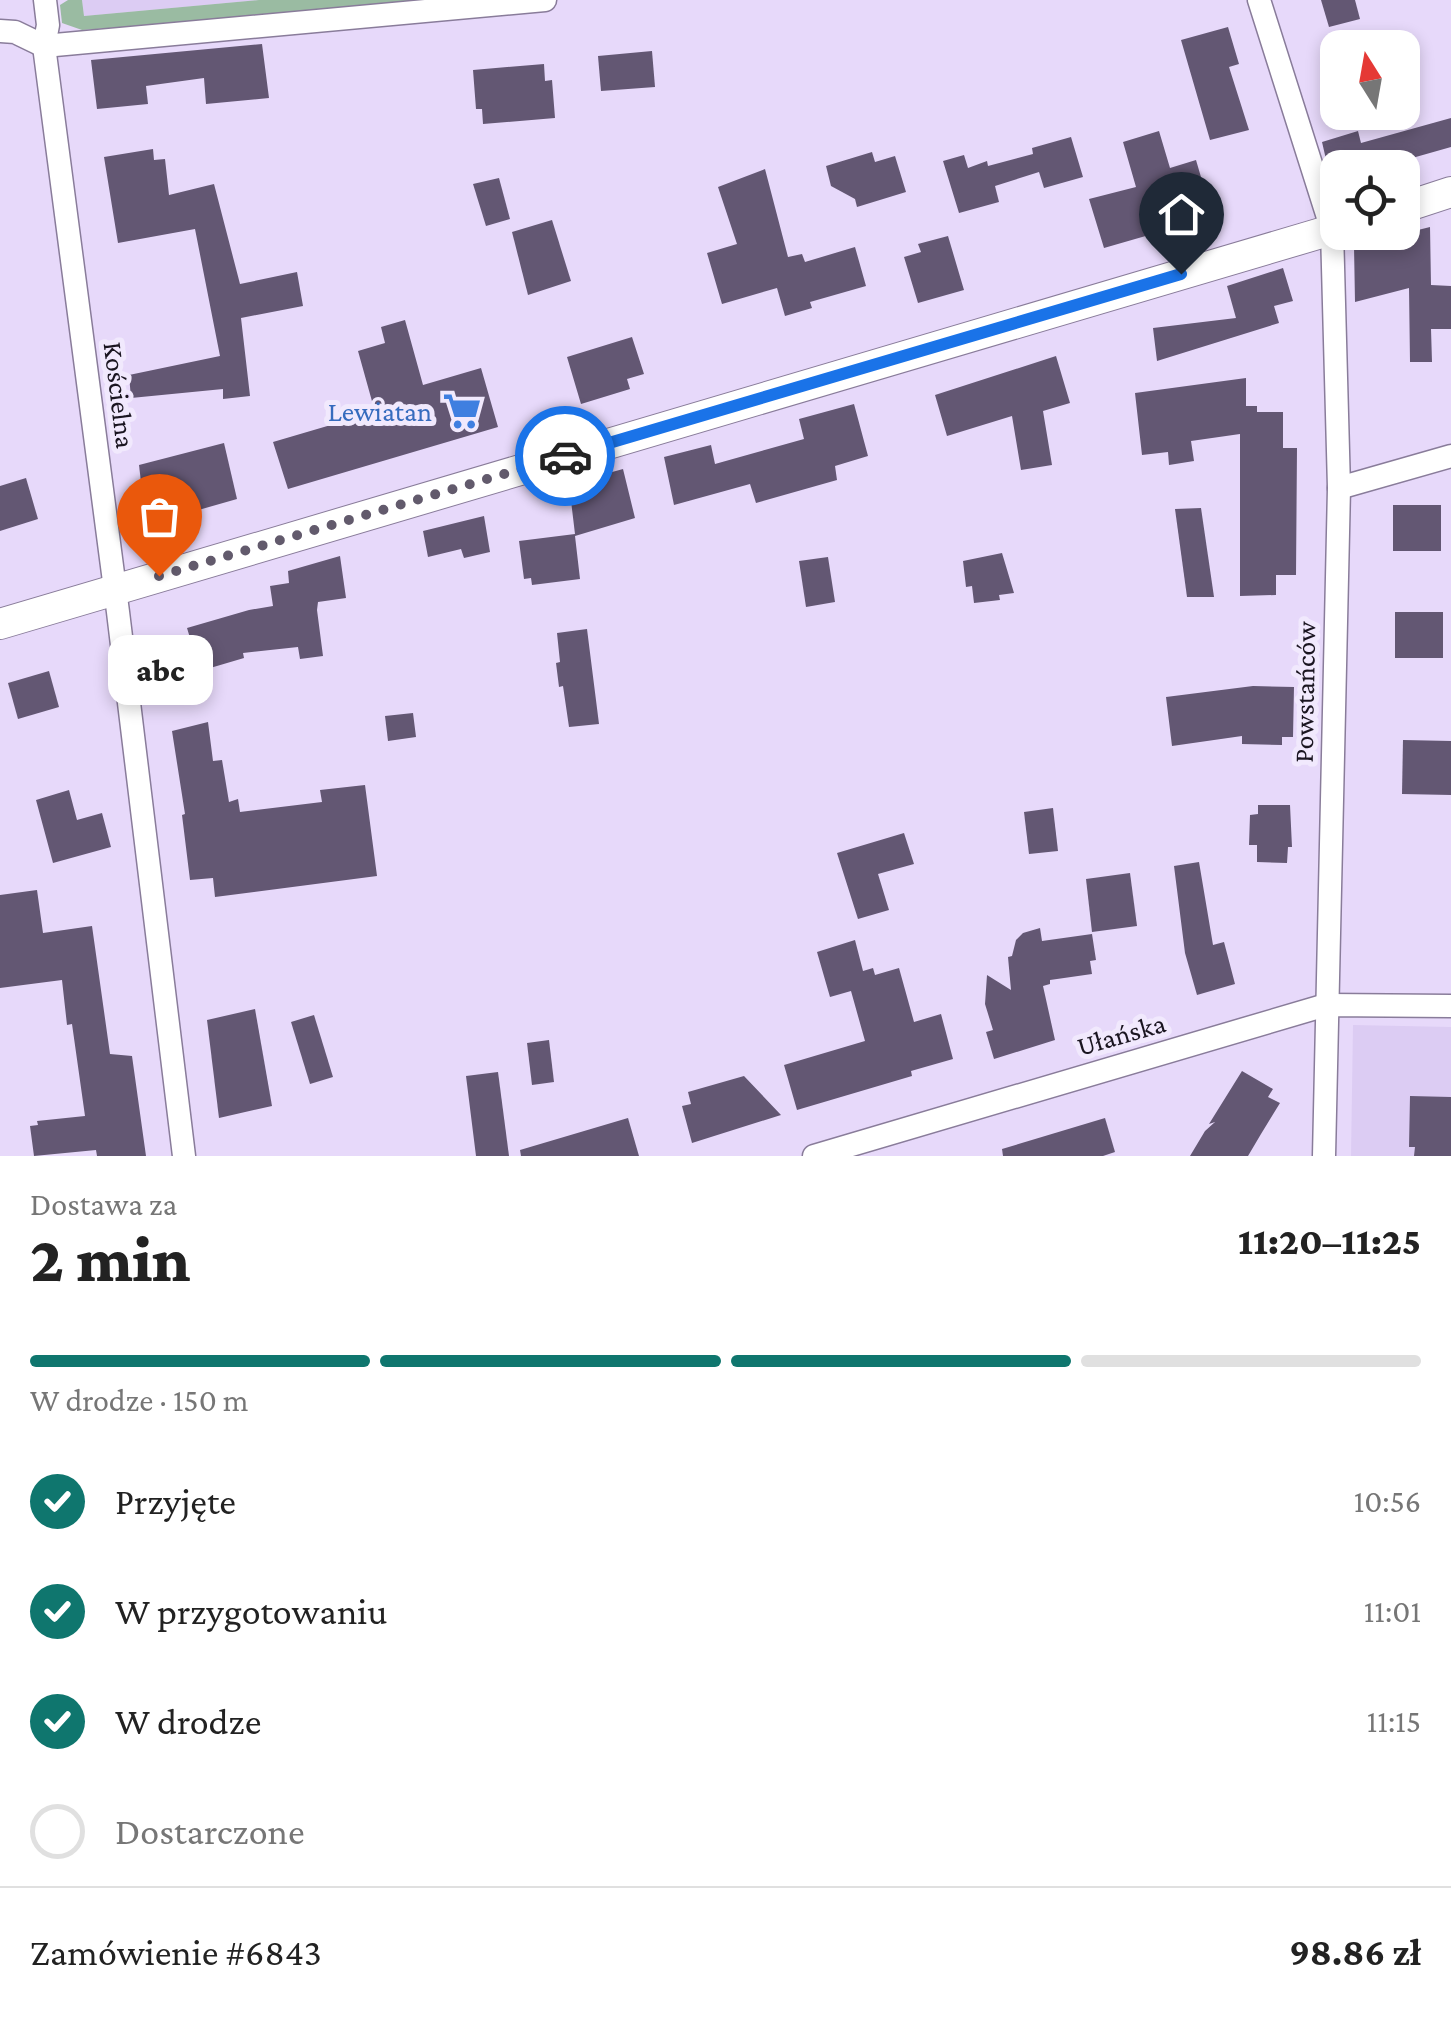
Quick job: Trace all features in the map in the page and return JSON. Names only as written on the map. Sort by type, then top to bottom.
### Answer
[{"type":"street","name":"Kościelna","points":[[45,0],[48,25],[44,46],[184,1156]]},
{"type":"street","points":[[0,31],[15,32],[44,46],[545,0]]},
{"type":"street","name":"Powstańców","points":[[1259,0],[1320,184]]},
{"type":"street","points":[[1420,202],[1451,192]]},
{"type":"street","points":[[0,624],[1320,233]]},
{"type":"street","name":"Powstańców","points":[[1324,1156],[1338,488],[1335,250]]},
{"type":"street","points":[[1338,488],[1451,456]]},
{"type":"street","name":"Ułańska","points":[[814,1156],[1326,1005],[1451,1006]]},
{"type":"shaded area","points":[[82,0],[259,0],[84,16]]},
{"type":"shaded area","points":[[1353,1025],[1451,1027],[1451,1156],[1351,1156]]},
{"type":"green space","points":[[68,0],[82,0],[84,16],[259,0],[418,0],[411,6],[82,30],[62,23],[60,5]]},
{"type":"building","points":[[1321,0],[1355,0],[1360,19],[1329,27]]},
{"type":"building","points":[[1228,27],[1239,64],[1229,67],[1249,130],[1210,140],[1181,40]]},
{"type":"building","points":[[262,44],[269,98],[206,104],[204,78],[146,86],[148,104],[97,109],[91,60]]},
{"type":"building","points":[[652,51],[655,87],[601,91],[598,56]]},
{"type":"building","points":[[544,64],[545,81],[552,80],[555,118],[483,124],[482,109],[476,109],[473,70]]},
{"type":"building","points":[[1451,118],[1451,147],[1420,156],[1420,150],[1324,150],[1322,142],[1358,131],[1361,143],[1420,130],[1420,127]]},
{"type":"building","points":[[1159,131],[1170,168],[1196,160],[1203,184],[1196,186],[1204,210],[1154,225],[1156,233],[1104,248],[1089,199],[1136,187],[1123,142]]},
{"type":"building","points":[[1071,137],[1083,177],[1044,188],[1039,172],[995,186],[999,202],[959,213],[943,161],[964,155],[968,168],[987,161],[988,166],[1033,154],[1032,148]]},
{"type":"building","points":[[153,149],[154,160],[165,159],[169,195],[214,184],[240,284],[297,272],[303,306],[241,318],[250,396],[223,399],[223,389],[131,398],[129,375],[220,356],[195,229],[118,243],[104,157]]},
{"type":"building","points":[[872,152],[875,162],[895,156],[906,192],[857,207],[855,199],[831,186],[826,166]]},
{"type":"building","points":[[765,169],[788,257],[802,254],[805,262],[855,247],[866,286],[810,302],[812,308],[785,316],[777,288],[722,304],[707,253],[737,244],[718,187]]},
{"type":"building","points":[[499,178],[510,219],[486,226],[473,184]]},
{"type":"building","points":[[552,220],[571,281],[528,295],[512,232]]},
{"type":"building","points":[[1430,227],[1431,285],[1451,286],[1451,329],[1431,329],[1432,362],[1410,362],[1409,288],[1355,302],[1354,250],[1420,250],[1420,230]]},
{"type":"building","points":[[948,236],[964,290],[918,303],[904,257],[921,252],[918,244]]},
{"type":"building","points":[[1283,268],[1293,301],[1274,306],[1279,323],[1157,361],[1153,328],[1236,318],[1227,286]]},
{"type":"building","points":[[405,320],[423,385],[481,368],[498,427],[288,489],[273,442],[375,412],[358,351],[385,343],[381,327]]},
{"type":"building","points":[[632,337],[644,374],[627,379],[630,389],[581,404],[567,357]]},
{"type":"building","points":[[1056,356],[1070,403],[1043,411],[1052,465],[1021,470],[1012,416],[947,436],[935,395]]},
{"type":"building","points":[[1246,378],[1246,406],[1257,406],[1257,412],[1283,412],[1283,448],[1297,448],[1296,575],[1276,575],[1276,595],[1240,596],[1240,434],[1191,441],[1194,461],[1169,465],[1168,452],[1142,455],[1135,393]]},
{"type":"building","points":[[854,404],[868,456],[835,466],[837,480],[756,503],[750,484],[674,505],[664,457],[711,445],[715,464],[804,439],[799,419]]},
{"type":"building","points":[[224,443],[237,499],[146,525],[139,465]]},
{"type":"building","points":[[623,469],[635,518],[575,536],[580,579],[532,585],[531,578],[524,579],[519,541],[575,534],[569,484]]},
{"type":"building","points":[[26,478],[38,519],[0,531],[0,486]]},
{"type":"building","points":[[1393,505],[1441,505],[1441,551],[1393,551]]},
{"type":"building","points":[[1201,508],[1214,597],[1187,597],[1175,509]]},
{"type":"building","points":[[484,516],[490,552],[464,558],[461,549],[428,557],[423,531]]},
{"type":"building","points":[[1002,553],[1014,593],[999,595],[1000,600],[974,603],[972,586],[966,587],[963,561]]},
{"type":"building","points":[[340,556],[346,598],[318,602],[323,656],[300,659],[298,647],[243,653],[244,658],[200,671],[187,628],[273,606],[270,586],[289,583],[288,571]]},
{"type":"building","points":[[828,557],[835,602],[806,607],[799,561]]},
{"type":"building","points":[[1395,612],[1443,612],[1443,658],[1395,658]]},
{"type":"building","points":[[587,629],[599,724],[569,727],[563,686],[559,687],[557,633]]},
{"type":"building","points":[[49,671],[59,707],[18,719],[8,683]]},
{"type":"building","points":[[1253,686],[1294,687],[1293,737],[1282,737],[1282,745],[1242,744],[1242,736],[1172,746],[1166,697]]},
{"type":"building","points":[[413,713],[416,737],[388,741],[385,716]]},
{"type":"building","points":[[208,722],[213,761],[222,760],[229,802],[238,799],[240,812],[322,802],[320,790],[365,785],[377,876],[215,897],[213,878],[190,880],[172,731]]},
{"type":"building","points":[[1403,740],[1451,741],[1451,795],[1402,794]]},
{"type":"building","points":[[69,790],[77,820],[102,813],[111,847],[53,863],[36,800]]},
{"type":"building","points":[[1258,805],[1290,805],[1292,847],[1288,847],[1287,863],[1257,862],[1257,845],[1249,845],[1250,815],[1258,814]]},
{"type":"building","points":[[1053,808],[1058,851],[1029,854],[1024,812]]},
{"type":"building","points":[[904,833],[914,864],[878,874],[889,910],[858,919],[837,853]]},
{"type":"building","points":[[1199,862],[1213,945],[1224,942],[1235,984],[1197,995],[1185,953],[1174,866]]},
{"type":"building","points":[[1130,873],[1137,926],[1092,932],[1086,879]]},
{"type":"building","points":[[37,890],[43,933],[92,926],[110,1054],[132,1056],[146,1156],[97,1156],[96,1150],[34,1156],[30,1126],[38,1125],[37,1121],[85,1116],[62,980],[0,988],[0,895]]},
{"type":"building","points":[[1040,928],[1042,941],[1092,934],[1096,960],[1090,961],[1092,974],[1050,980],[1050,984],[1043,986],[1055,1040],[994,1059],[986,1032],[993,1030],[985,1004],[987,975],[1011,990],[1008,957],[1023,933]]},
{"type":"building","points":[[855,940],[863,971],[873,968],[875,975],[899,968],[914,1022],[941,1014],[953,1059],[911,1071],[912,1076],[797,1110],[784,1065],[865,1041],[851,991],[830,997],[817,952]]},
{"type":"building","points":[[255,1009],[272,1106],[219,1118],[207,1020]]},
{"type":"building","points":[[314,1015],[333,1077],[310,1084],[291,1022]]},
{"type":"building","points":[[549,1040],[554,1082],[532,1085],[527,1043]]},
{"type":"building","points":[[1242,1071],[1273,1089],[1268,1097],[1280,1103],[1248,1156],[1190,1156],[1215,1122],[1209,1124]]},
{"type":"building","points":[[498,1072],[509,1156],[476,1156],[466,1076]]},
{"type":"building","points":[[744,1076],[781,1115],[692,1143],[682,1106],[691,1104],[688,1092]]},
{"type":"building","points":[[1410,1096],[1451,1097],[1451,1156],[1414,1156],[1415,1147],[1409,1147]]},
{"type":"building","points":[[628,1118],[639,1156],[521,1156],[520,1150]]},
{"type":"building","points":[[1105,1118],[1115,1152],[1103,1156],[1003,1156],[1002,1149]]},
{"type":"way so far","points":[[159,576],[565,456]]},
{"type":"place","name":"Lewiatan","points":[[462,411]]},
{"type":"place","name":"abc","points":[[159,576]]},
{"type":"route","points":[[565,456],[1181,274]]}]
